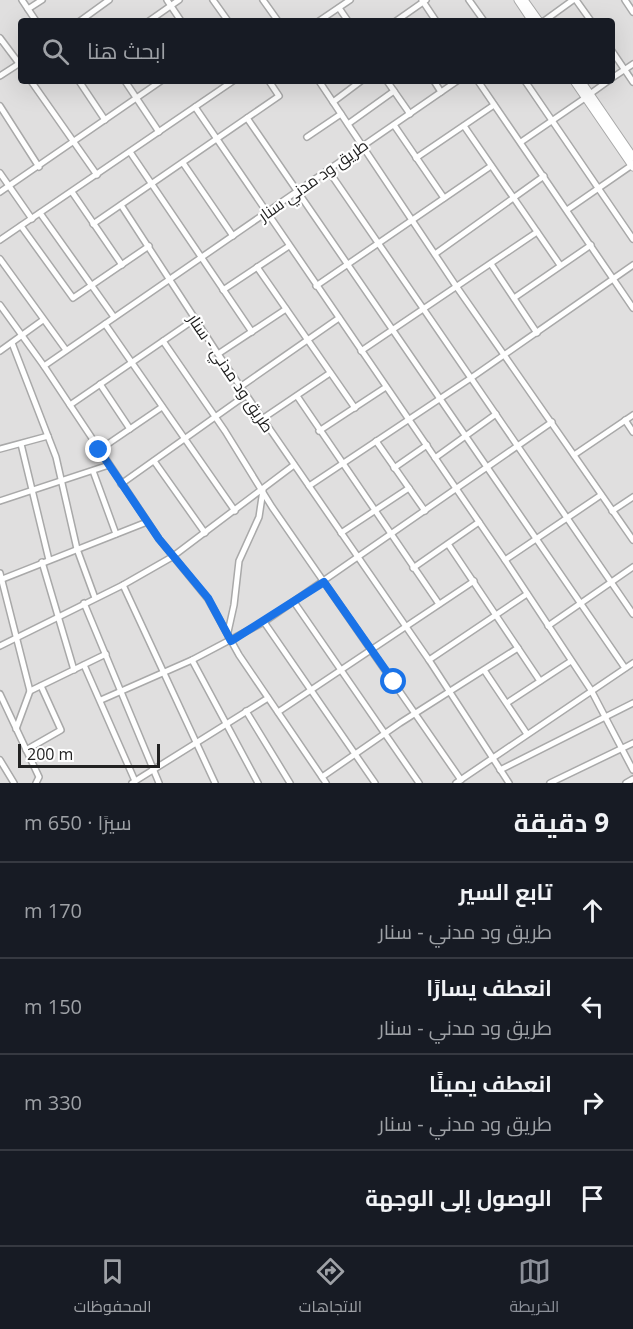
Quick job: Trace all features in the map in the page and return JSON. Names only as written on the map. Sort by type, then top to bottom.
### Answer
[{"type":"street","points":[[22,0],[34,18]]},
{"type":"street","points":[[28,9],[42,0]]},
{"type":"street","points":[[86,18],[109,0]]},
{"type":"street","points":[[167,0],[179,18]]},
{"type":"street","points":[[153,18],[180,0]]},
{"type":"street","points":[[213,0],[226,18]]},
{"type":"street","points":[[263,0],[276,18]]},
{"type":"street","points":[[324,18],[350,0]]},
{"type":"street","points":[[470,0],[482,18]]},
{"type":"street","points":[[518,0],[530,18]]},
{"type":"street","points":[[524,0],[537,18]]},
{"type":"street","points":[[548,18],[574,0],[589,18]]},
{"type":"street","points":[[625,0],[633,12]]},
{"type":"street","points":[[400,18],[423,1],[434,18]]},
{"type":"street","points":[[339,8],[346,18]]},
{"type":"street","points":[[0,38],[18,61]]},
{"type":"street","points":[[615,55],[633,82]]},
{"type":"street","points":[[615,76],[633,64]]},
{"type":"street","points":[[0,76],[18,65]]},
{"type":"street","points":[[33,84],[97,175]]},
{"type":"street","points":[[81,84],[105,120]]},
{"type":"street","points":[[127,84],[159,132]]},
{"type":"street","points":[[0,192],[157,84]]},
{"type":"street","points":[[0,240],[195,107],[224,84]]},
{"type":"street","points":[[93,224],[279,96],[270,84]]},
{"type":"street","points":[[321,84],[456,286],[633,540]]},
{"type":"street","points":[[333,102],[357,84]]},
{"type":"street","points":[[389,84],[410,114]]},
{"type":"street","points":[[436,84],[441,92]]},
{"type":"street","name":"طريق ود مدني سنار","points":[[44,366],[452,84]]},
{"type":"street","points":[[480,84],[633,308]]},
{"type":"street","points":[[527,84],[633,239]]},
{"type":"street","points":[[577,84],[633,157]]},
{"type":"street","points":[[567,210],[632,166],[582,84]]},
{"type":"street","points":[[521,142],[604,84]]},
{"type":"street","points":[[348,124],[394,91]]},
{"type":"street","points":[[416,158],[494,105]]},
{"type":"street","points":[[0,106],[39,167]]},
{"type":"street","points":[[195,107],[506,560],[591,690],[633,770]]},
{"type":"street","points":[[307,138],[341,114]]},
{"type":"street","points":[[247,118],[625,668]]},
{"type":"street","points":[[394,125],[444,198]]},
{"type":"street","points":[[464,126],[560,266]]},
{"type":"street","points":[[130,152],[252,332]]},
{"type":"street","points":[[183,163],[233,236]]},
{"type":"street","points":[[316,286],[491,166]]},
{"type":"street","points":[[328,170],[633,614]]},
{"type":"street","points":[[0,172],[32,219]]},
{"type":"street","points":[[435,254],[544,176]]},
{"type":"street","points":[[72,192],[122,265]]},
{"type":"street","name":"طريق ود مدني - سنار","points":[[121,205],[240,387],[429,660],[509,783]]},
{"type":"street","points":[[40,213],[114,317]]},
{"type":"street","points":[[21,226],[73,298],[149,246]]},
{"type":"street","points":[[361,351],[537,232]]},
{"type":"street","points":[[514,298],[591,245]]},
{"type":"street","points":[[223,290],[289,246]]},
{"type":"street","points":[[0,259],[66,350]]},
{"type":"street","points":[[490,264],[537,333]]},
{"type":"street","points":[[309,486],[537,333],[633,265]]},
{"type":"street","points":[[257,267],[355,408]]},
{"type":"street","points":[[0,304],[44,366],[147,522],[172,557],[208,598],[231,641],[324,780],[384,734],[518,648]]},
{"type":"street","points":[[218,354],[286,309]]},
{"type":"street","points":[[240,387],[339,318]]},
{"type":"street","points":[[70,405],[195,319]]},
{"type":"street","points":[[0,351],[43,320]]},
{"type":"street","points":[[105,324],[235,511]]},
{"type":"street","points":[[163,341],[324,582],[416,713],[458,781],[633,663]]},
{"type":"street","points":[[12,344],[63,479],[76,549],[95,598]]},
{"type":"street","points":[[262,419],[330,373]]},
{"type":"street","points":[[100,384],[130,429]]},
{"type":"street","points":[[319,431],[386,387]]},
{"type":"street","points":[[121,484],[246,395]]},
{"type":"street","points":[[297,396],[341,464],[439,604]]},
{"type":"street","points":[[99,450],[162,407]]},
{"type":"street","points":[[435,458],[496,414]]},
{"type":"street","points":[[574,455],[633,415]]},
{"type":"street","points":[[625,420],[633,432]]},
{"type":"street","points":[[101,700],[166,673],[264,622],[552,422]]},
{"type":"street","points":[[0,449],[48,436]]},
{"type":"street","points":[[376,441],[425,511]]},
{"type":"street","points":[[21,444],[49,560]]},
{"type":"street","points":[[394,468],[427,445]]},
{"type":"street","points":[[154,461],[205,534]]},
{"type":"street","points":[[0,501],[109,465]]},
{"type":"street","points":[[0,646],[16,636],[123,585],[172,557],[294,465]]},
{"type":"street","points":[[93,471],[116,534]]},
{"type":"street","points":[[341,533],[409,488]]},
{"type":"street","points":[[228,632],[239,561],[260,517],[262,489]]},
{"type":"street","points":[[506,560],[601,495]]},
{"type":"street","points":[[612,511],[633,496]]},
{"type":"street","points":[[16,729],[30,691],[1,577],[147,522]]},
{"type":"street","points":[[413,568],[479,522]]},
{"type":"street","points":[[448,544],[540,681]]},
{"type":"street","points":[[42,562],[74,670]]},
{"type":"street","points":[[548,626],[633,567]]},
{"type":"street","points":[[278,712],[474,581]]},
{"type":"street","points":[[123,585],[166,673],[215,783]]},
{"type":"street","points":[[429,660],[527,594]]},
{"type":"street","points":[[294,602],[419,783]]},
{"type":"street","points":[[84,603],[159,783]]},
{"type":"street","points":[[264,622],[375,783]]},
{"type":"street","points":[[30,691],[106,654]]},
{"type":"street","points":[[192,660],[258,783]]},
{"type":"street","points":[[507,703],[571,661]]},
{"type":"street","points":[[84,665],[101,700],[134,782],[197,740],[268,698]]},
{"type":"street","points":[[484,670],[527,734]]},
{"type":"street","points":[[26,750],[61,730],[41,686]]},
{"type":"street","points":[[0,694],[39,777],[36,783]]},
{"type":"street","points":[[500,770],[633,703]]},
{"type":"street","points":[[246,711],[290,783]]},
{"type":"street","points":[[550,783],[633,743]]},
{"type":"street","points":[[0,760],[14,783]]},
{"type":"street","points":[[626,783],[633,780]]},
{"type":"shaded area","points":[[0,0],[633,0],[633,783],[0,783]]},
{"type":"route","points":[[99,450],[159,539],[186,575],[208,598],[231,641],[324,582],[394,682]]}]
